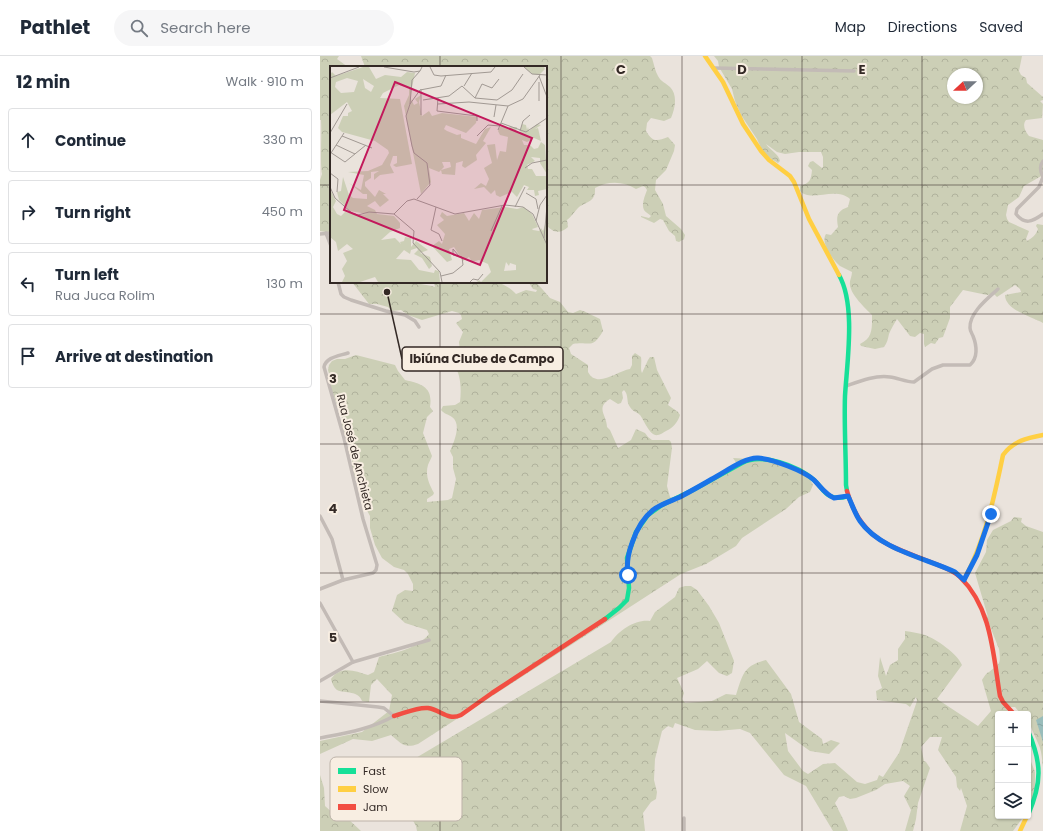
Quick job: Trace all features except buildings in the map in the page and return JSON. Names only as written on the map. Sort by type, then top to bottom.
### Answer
[{"type":"street","points":[[705,56],[723,82],[743,124],[761,152],[790,176],[794,182],[809,219],[844,282],[847,312],[846,485],[848,496],[860,521],[876,538],[888,545],[955,572],[964,580],[976,600],[990,636],[1000,696],[1011,711]]},
{"type":"street","points":[[714,68],[854,71]]},
{"type":"street","points":[[1043,160],[1040,166],[1040,171],[1043,177],[1039,188],[1017,209],[1016,214],[1021,220],[1027,222],[1043,214]]},
{"type":"street","points":[[326,233],[330,243]]},
{"type":"street","points":[[320,234],[330,233]]},
{"type":"street","points":[[338,283],[341,294],[344,297],[386,311],[405,315],[415,321],[419,327]]},
{"type":"street","points":[[846,386],[879,376],[914,382],[932,369],[943,365],[970,365],[973,362],[976,349],[976,344],[970,328],[973,316],[976,310],[986,299],[998,289]]},
{"type":"street","name":"Rua José de Anchieta","points":[[343,580],[373,573],[376,570],[377,565],[363,519],[344,438],[324,367],[327,360],[348,353]]},
{"type":"street","points":[[964,580],[977,555],[988,526],[1003,455],[1012,445],[1025,439],[1043,435]]},
{"type":"street","points":[[320,738],[370,727],[394,716],[416,709],[427,708],[450,717],[462,715],[620,608],[624,604],[628,595],[629,587],[626,567],[630,548],[635,535],[647,516],[653,510],[743,462],[754,458],[761,458],[788,466],[805,473],[834,498],[848,496]]},
{"type":"street","points":[[320,516],[332,539],[343,580],[320,589]]},
{"type":"street","points":[[320,603],[353,662]]},
{"type":"street","points":[[320,681],[353,662],[429,640]]},
{"type":"street","points":[[320,701],[384,708],[394,716]]},
{"type":"street","points":[[1031,737],[1037,751],[1041,776],[1040,787],[1031,808]]},
{"type":"street","points":[[684,818],[684,831]]},
{"type":"street","points":[[1020,831],[1026,819]]},
{"type":"green space","points":[[320,56],[339,56],[337,59],[347,66],[330,66],[330,233],[320,231],[320,180],[322,174]]},
{"type":"green space","points":[[361,56],[650,56],[659,78],[673,90],[675,98],[675,106],[671,118],[664,121],[651,118],[647,123],[646,131],[651,138],[658,140],[668,137],[675,145],[666,170],[656,180],[655,190],[663,204],[666,216],[681,229],[685,235],[684,239],[679,242],[676,241],[675,236],[669,231],[663,220],[660,219],[654,223],[641,217],[649,218],[651,216],[643,208],[647,190],[645,187],[643,186],[636,189],[621,183],[610,183],[595,188],[595,193],[592,199],[578,208],[567,220],[568,227],[562,231],[556,232],[548,227],[547,66],[365,66]]},
{"type":"green space","points":[[714,56],[1022,56],[1019,71],[1021,75],[1026,78],[1027,83],[1043,97],[1043,100],[1040,101],[1043,104],[1042,118],[1026,120],[1024,126],[1029,136],[1043,140],[1043,175],[1024,186],[1019,197],[1008,205],[1006,215],[1009,222],[1029,231],[1026,239],[1027,241],[1036,233],[1038,229],[1036,226],[1037,224],[1043,225],[1043,323],[1009,305],[1005,295],[1021,292],[1015,285],[997,297],[994,294],[987,295],[963,290],[950,307],[950,318],[943,337],[939,338],[935,344],[931,343],[925,347],[924,334],[920,333],[915,337],[910,336],[897,319],[884,347],[875,349],[861,346],[860,344],[870,336],[872,315],[859,301],[851,289],[850,282],[852,272],[837,263],[828,251],[825,242],[826,234],[831,235],[838,227],[838,214],[848,207],[850,199],[844,195],[810,195],[800,191],[800,186],[806,184],[810,179],[812,170],[808,166],[810,162],[813,161],[822,168],[823,167],[823,157],[821,152],[799,152],[785,154],[777,152],[766,144],[778,156],[780,161],[778,163],[770,158],[762,150],[757,139],[741,115],[732,89],[719,67],[718,61]]},
{"type":"green space","points":[[353,283],[415,283],[435,287],[434,283],[499,283],[511,289],[516,294],[526,290],[536,292],[537,290],[533,289],[529,283],[537,283],[550,298],[560,302],[568,312],[573,313],[580,310],[600,319],[603,331],[596,341],[590,344],[573,344],[569,348],[571,354],[588,365],[588,372],[592,377],[597,379],[608,378],[630,369],[632,365],[632,356],[635,353],[641,357],[642,373],[650,357],[654,357],[657,370],[671,398],[668,405],[680,415],[677,422],[669,430],[659,435],[652,433],[640,415],[629,405],[624,390],[622,392],[623,398],[621,403],[618,404],[610,399],[603,405],[602,409],[607,427],[610,430],[618,448],[631,440],[636,429],[645,433],[652,440],[669,440],[671,442],[672,448],[667,486],[670,497],[677,499],[725,470],[739,467],[733,458],[767,460],[797,471],[810,479],[813,485],[810,492],[799,497],[786,509],[742,538],[736,546],[706,564],[681,574],[418,744],[409,746],[400,743],[391,735],[372,741],[353,739],[320,754],[320,741],[362,732],[389,711],[392,695],[377,679],[371,685],[369,702],[362,701],[358,695],[337,690],[331,679],[339,672],[348,670],[368,675],[374,672],[379,657],[413,647],[429,634],[427,630],[405,623],[392,611],[397,595],[405,590],[413,591],[413,584],[408,574],[404,570],[394,567],[382,558],[375,545],[370,528],[370,516],[364,505],[360,484],[350,470],[354,449],[342,430],[342,418],[329,383],[330,377],[328,370],[332,361],[337,359],[345,359],[356,355],[395,365],[405,380],[422,385],[430,395],[430,407],[433,411],[427,417],[423,433],[432,456],[428,465],[427,476],[434,493],[427,499],[427,502],[448,500],[452,498],[456,479],[453,468],[453,457],[450,451],[457,428],[455,420],[441,410],[443,406],[455,405],[460,402],[460,379],[454,362],[458,356],[455,350],[460,351],[459,342],[463,332],[456,323],[462,319],[461,315],[452,311],[422,320],[408,315],[401,310],[392,311],[388,307],[377,304],[369,304]]},
{"type":"green space","points":[[1014,517],[1022,518],[1021,522],[1026,526],[1043,532],[1043,767],[1041,750],[1031,726],[1031,711],[1018,711],[1015,707],[1007,707],[1008,711],[995,711],[995,819],[1022,819],[1013,831],[960,831],[967,806],[961,788],[960,791],[957,787],[956,777],[938,750],[942,737],[930,737],[921,747],[924,761],[930,768],[918,803],[913,831],[905,831],[911,810],[904,796],[910,786],[903,781],[885,784],[876,790],[856,798],[850,799],[844,796],[839,797],[835,803],[848,831],[833,831],[806,786],[784,775],[750,733],[740,729],[717,731],[695,730],[675,723],[673,728],[668,726],[662,731],[655,759],[654,780],[657,792],[656,799],[651,802],[643,813],[645,831],[417,831],[413,821],[462,821],[462,757],[417,757],[611,642],[618,633],[628,626],[639,622],[650,621],[655,612],[675,597],[679,588],[685,586],[691,586],[697,590],[709,606],[719,623],[734,661],[732,673],[727,676],[719,673],[707,661],[698,669],[677,678],[684,693],[682,699],[685,703],[712,701],[726,694],[736,695],[740,682],[748,668],[758,662],[766,660],[791,694],[799,722],[822,739],[823,744],[831,740],[840,743],[829,754],[810,751],[785,733],[788,751],[803,771],[808,774],[823,764],[835,763],[857,782],[865,784],[877,780],[879,775],[883,777],[899,753],[917,701],[916,697],[910,707],[906,704],[877,700],[876,691],[882,688],[878,676],[880,657],[886,676],[890,665],[898,660],[898,649],[905,639],[905,631],[923,634],[930,637],[946,647],[956,656],[962,665],[937,699],[978,726],[991,711],[982,680],[987,673],[999,663],[999,649],[984,611],[988,617],[975,573],[986,552],[987,540],[993,530],[1011,521]]},
{"type":"green space","points":[[1031,762],[1035,772],[1035,797],[1031,805]]},
{"type":"green space","points":[[320,775],[324,788],[325,806],[330,810],[330,821],[350,821],[361,831],[320,831]]},
{"type":"water","points":[[1043,716],[1043,742],[1036,720]]},
{"type":"traffic: fast","points":[[839,275],[844,287],[849,318],[845,396],[847,491]]},
{"type":"traffic: fast","points":[[605,619],[627,600],[629,588],[627,558],[636,532],[648,515],[662,505],[742,463],[759,459],[780,462],[807,475],[830,496],[834,498],[848,496]]},
{"type":"traffic: fast","points":[[1031,738],[1038,763],[1038,783],[1031,808]]},
{"type":"traffic: slow","points":[[705,56],[723,82],[743,124],[761,151],[769,160],[790,176],[794,182],[809,219],[839,275]]},
{"type":"traffic: slow","points":[[964,580],[978,550],[983,534],[1003,455],[1016,443],[1043,435]]},
{"type":"traffic: slow","points":[[1020,831],[1026,819]]},
{"type":"traffic: jam","points":[[847,491],[853,508],[860,521],[869,531],[891,546],[944,567],[960,577],[971,589],[985,617],[993,649],[1000,696],[1011,711]]},
{"type":"traffic: jam","points":[[394,716],[415,709],[424,708],[433,709],[452,717],[461,715],[605,619]]},
{"type":"place","name":"Ibiúna Clube de Campo","points":[[387,292]]},
{"type":"route","points":[[628,575],[626,567],[630,548],[642,522],[653,510],[743,462],[754,458],[761,458],[805,473],[834,498],[848,496],[860,521],[876,538],[888,545],[955,572],[964,580],[977,555],[991,514]]}]
